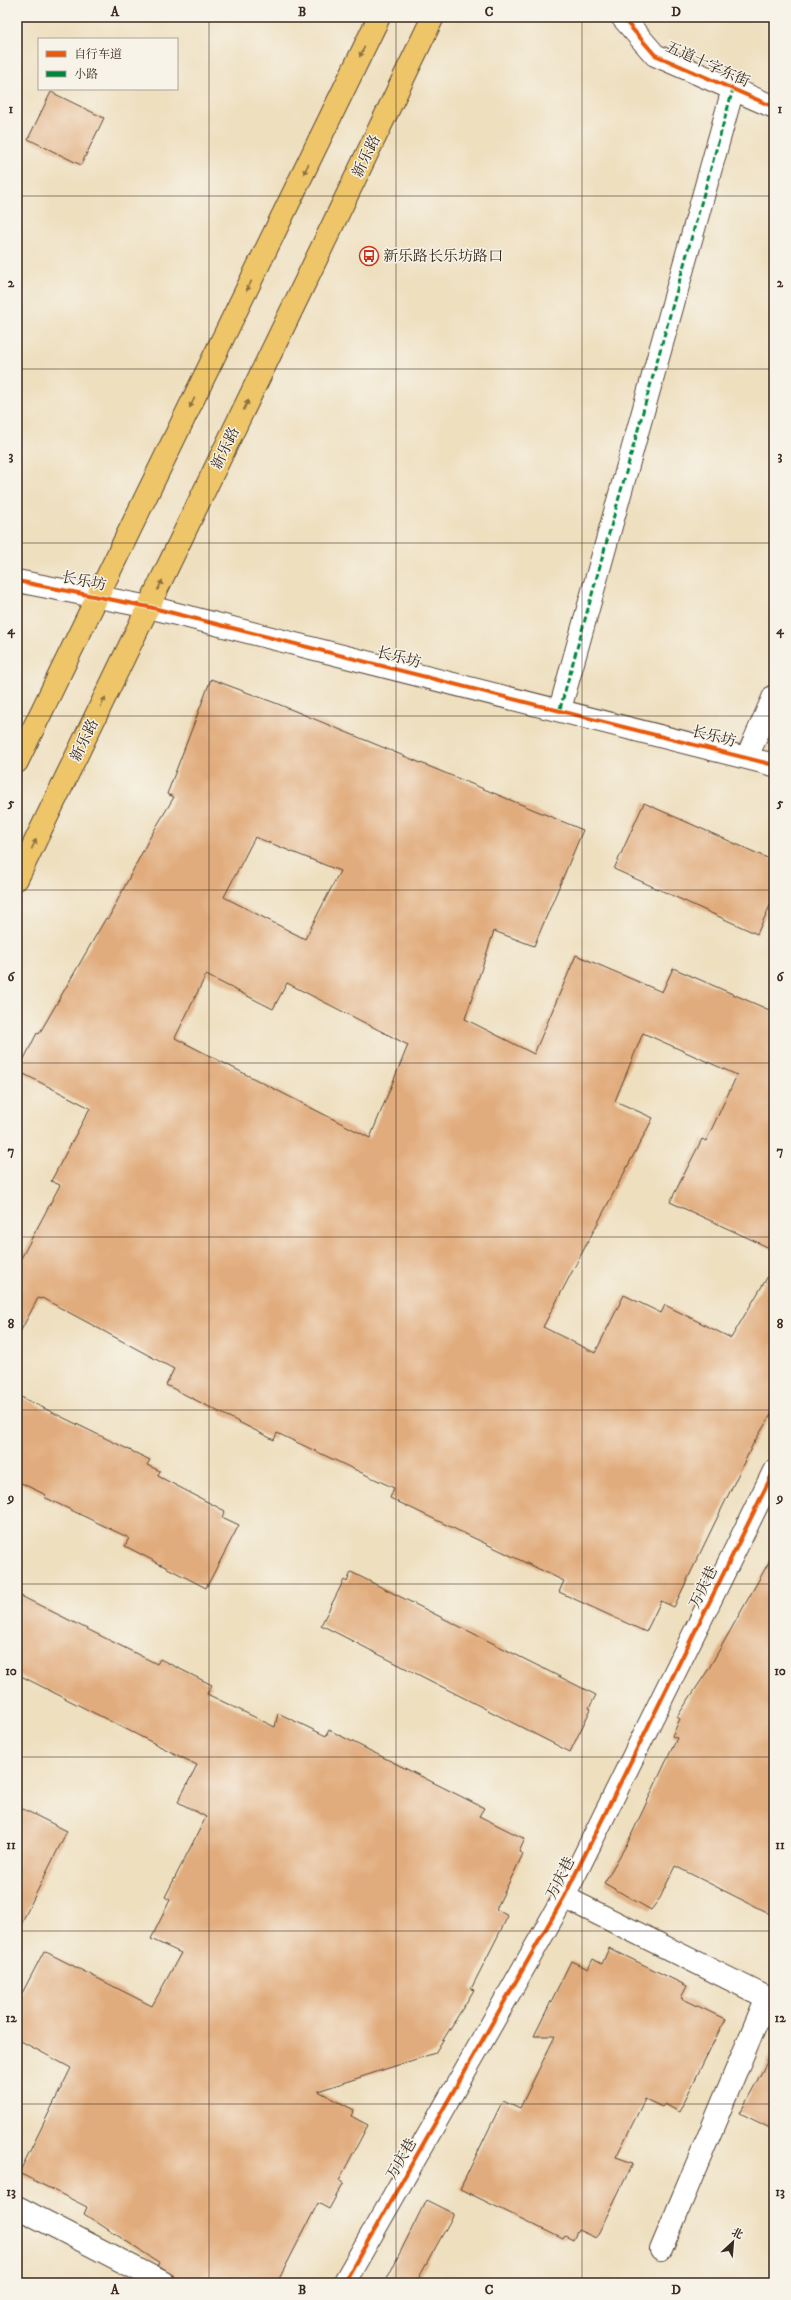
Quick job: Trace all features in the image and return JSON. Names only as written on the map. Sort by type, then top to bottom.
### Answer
[{"type":"main road","points":[[17,762],[99,596],[379,17]]},
{"type":"main road","name":"新乐路","points":[[17,879],[433,17]]},
{"type":"street","name":"五道十字东街","points":[[622,17],[655,55],[774,107]]},
{"type":"street","points":[[560,709],[732,89]]},
{"type":"street","name":"长乐坊","points":[[17,581],[149,607],[560,709],[774,765]]},
{"type":"street","points":[[748,757],[774,696]]},
{"type":"street","name":"万庆巷","points":[[344,2283],[564,1897],[774,1471]]},
{"type":"street","points":[[564,1897],[770,1999],[661,2250]]},
{"type":"street","points":[[17,2207],[164,2283]]},
{"type":"building","points":[[51,92],[104,118],[81,165],[28,139]]},
{"type":"building","points":[[211,679],[278,704],[583,830],[534,946],[494,931],[465,1019],[534,1054],[576,955],[662,992],[673,968],[774,1012],[774,1250],[670,1202],[702,1139],[706,1141],[737,1075],[643,1033],[615,1101],[653,1118],[543,1327],[595,1353],[624,1295],[661,1313],[665,1305],[731,1338],[774,1266],[774,1410],[753,1444],[674,1607],[661,1601],[646,1632],[559,1592],[564,1581],[390,1498],[394,1488],[277,1433],[274,1440],[166,1385],[174,1369],[42,1298],[38,1298],[17,1338],[17,1266],[60,1185],[51,1181],[90,1108],[18,1071],[37,1033],[39,1034],[106,918],[108,919],[149,839],[174,797],[167,794]],"holes":[[[255,837],[340,871],[305,939],[224,897]],[[206,975],[273,1009],[287,983],[408,1045],[370,1138],[175,1038]]]},
{"type":"building","points":[[644,803],[774,861],[774,897],[757,934],[614,869]]},
{"type":"building","points":[[17,1395],[150,1460],[147,1465],[160,1471],[158,1476],[225,1511],[222,1517],[239,1525],[206,1588],[125,1546],[129,1538],[44,1497],[46,1495],[17,1481]]},
{"type":"building","points":[[774,1553],[774,1916],[675,1866],[660,1898],[651,1910],[604,1883],[628,1842],[677,1738],[672,1736],[680,1719],[677,1717],[708,1670]]},
{"type":"building","points":[[351,1572],[596,1695],[589,1708],[591,1709],[570,1752],[321,1625],[344,1580],[347,1582]]},
{"type":"building","points":[[17,1594],[157,1664],[160,1659],[212,1685],[207,1694],[275,1727],[278,1713],[326,1736],[329,1730],[484,1808],[479,1816],[525,1839],[519,1852],[523,1854],[496,1909],[508,1916],[471,1989],[474,1990],[435,2053],[318,2091],[354,2110],[351,2116],[368,2125],[339,2180],[344,2182],[329,2209],[318,2203],[277,2283],[176,2283],[174,2276],[158,2266],[160,2263],[84,2214],[87,2207],[19,2173],[71,2068],[17,2039],[17,2003],[44,1951],[152,2006],[181,1953],[151,1939],[170,1900],[165,1897],[206,1817],[178,1802],[197,1765],[17,1674]]},
{"type":"building","points":[[17,1806],[67,1831],[17,1932]]},
{"type":"building","points":[[609,1948],[687,1986],[681,1998],[725,2019],[679,2112],[665,2104],[662,2107],[645,2099],[616,2157],[633,2163],[596,2238],[578,2230],[573,2240],[565,2236],[563,2239],[460,2189],[503,2100],[520,2108],[555,2036],[534,2036],[571,1961],[588,1969],[593,1959],[602,1964]]},
{"type":"building","points":[[774,2049],[774,2130],[740,2113]]},
{"type":"building","points":[[426,2200],[454,2214],[416,2283],[385,2283]]},
{"type":"marked path","points":[[560,709],[733,89]]},
{"type":"cycle path","points":[[622,17],[655,55],[774,107]]},
{"type":"cycle path","points":[[17,581],[149,607],[774,765]]},
{"type":"cycle path","points":[[344,2283],[564,1897],[774,1471]]},
{"type":"place","name":"新乐路长乐坊路口","points":[[369,256]]}]
